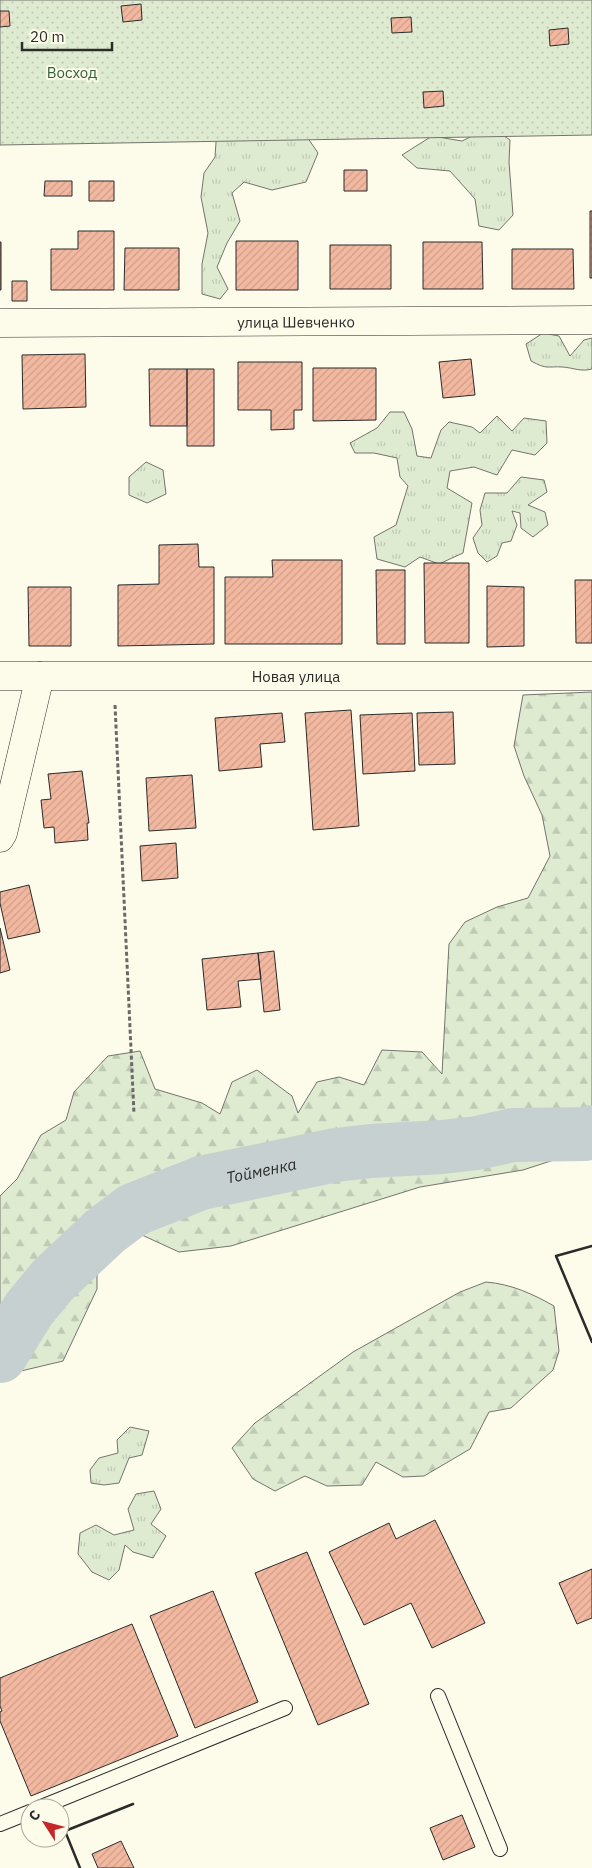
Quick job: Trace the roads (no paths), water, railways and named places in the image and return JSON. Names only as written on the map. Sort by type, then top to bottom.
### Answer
[{"type":"street","name":"улица Шевченко","points":[[0,323],[592,320]]},
{"type":"street","name":"Новая улица","points":[[0,676],[592,676]]},
{"type":"street","points":[[0,838],[3,833],[40,676]]},
{"type":"lane","points":[[438,1696],[500,1849]]},
{"type":"lane","points":[[64,1798],[285,1708]]},
{"type":"lane","points":[[0,1824],[20,1816]]},
{"type":"waterway","name":"Тойменка","points":[[0,1356],[29,1309],[53,1280],[105,1231],[133,1210],[201,1183],[336,1155],[442,1147],[477,1143],[513,1135],[585,1134],[592,1132]]},
{"type":"park label","name":"Восход","points":[[72,72]]}]
